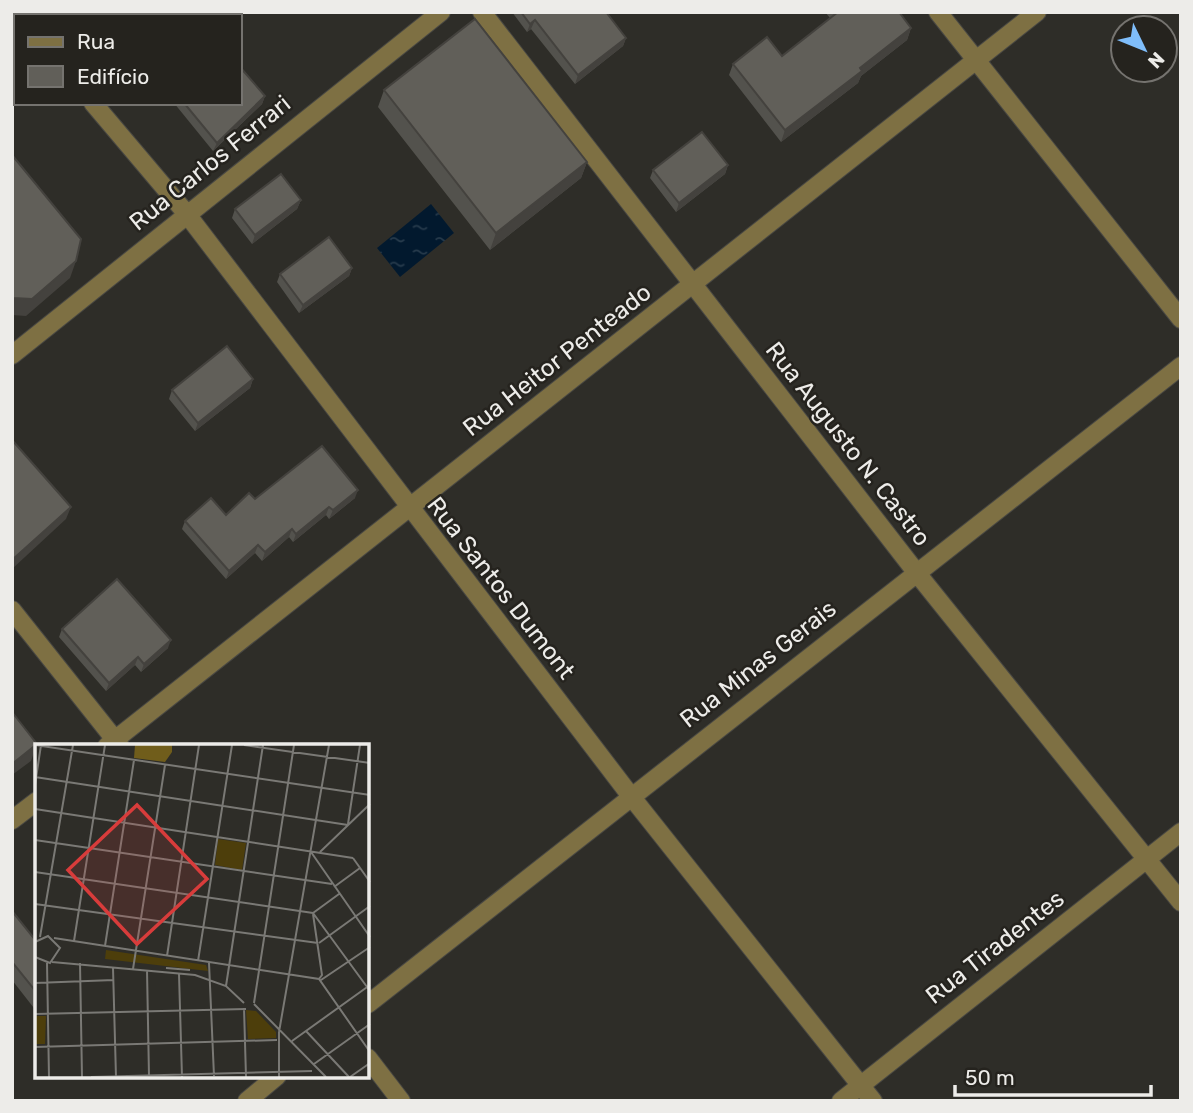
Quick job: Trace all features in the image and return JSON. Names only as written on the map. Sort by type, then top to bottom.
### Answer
[{"type":"street","name":"Rua Carlos Ferrari","points":[[12,355],[440,12]]},
{"type":"street","name":"Rua Augusto N. Castro","points":[[482,12],[916,572],[1181,902]]},
{"type":"street","points":[[938,12],[1181,318]]},
{"type":"street","name":"Rua Heitor Penteado","points":[[114,743],[1037,12]]},
{"type":"street","name":"Rua Santos Dumont","points":[[95,105],[186,213],[630,795],[873,1101]]},
{"type":"street","name":"Rua Minas Gerais","points":[[369,1003],[630,795],[1181,366]]},
{"type":"street","points":[[12,610],[114,743]]},
{"type":"street","points":[[12,820],[35,803]]},
{"type":"street","name":"Rua Tiradentes","points":[[841,1101],[1181,832]]},
{"type":"street","points":[[369,1059],[401,1101]]},
{"type":"street","points":[[247,1101],[275,1078]]},
{"type":"water","points":[[431,204],[454,233],[400,277],[377,248]]},
{"type":"building","points":[[521,12],[606,12],[626,38],[578,75],[535,20],[530,24]]},
{"type":"building","points":[[838,12],[899,12],[911,28],[860,68],[862,71],[785,130],[733,64],[767,37],[782,56]]},
{"type":"building","points":[[475,19],[587,162],[496,233],[384,90]]},
{"type":"building","points":[[242,69],[265,96],[217,143],[186,105],[242,105]]},
{"type":"building","points":[[702,132],[728,165],[679,203],[653,170]]},
{"type":"building","points":[[12,155],[81,239],[76,261],[32,299],[12,297]]},
{"type":"building","points":[[281,174],[301,200],[255,235],[235,209]]},
{"type":"building","points":[[329,237],[352,268],[303,305],[280,274]]},
{"type":"building","points":[[227,346],[253,379],[198,423],[172,390]]},
{"type":"building","points":[[12,440],[71,507],[12,560]]},
{"type":"building","points":[[322,446],[358,490],[333,510],[329,507],[296,534],[292,529],[265,552],[258,545],[229,571],[185,521],[211,498],[226,515],[249,493],[255,499]]},
{"type":"building","points":[[117,579],[171,640],[144,664],[138,657],[109,683],[62,629]]},
{"type":"building","points":[[12,712],[37,744],[12,764]]},
{"type":"building","points":[[12,911],[35,940],[35,991],[12,962]]}]
